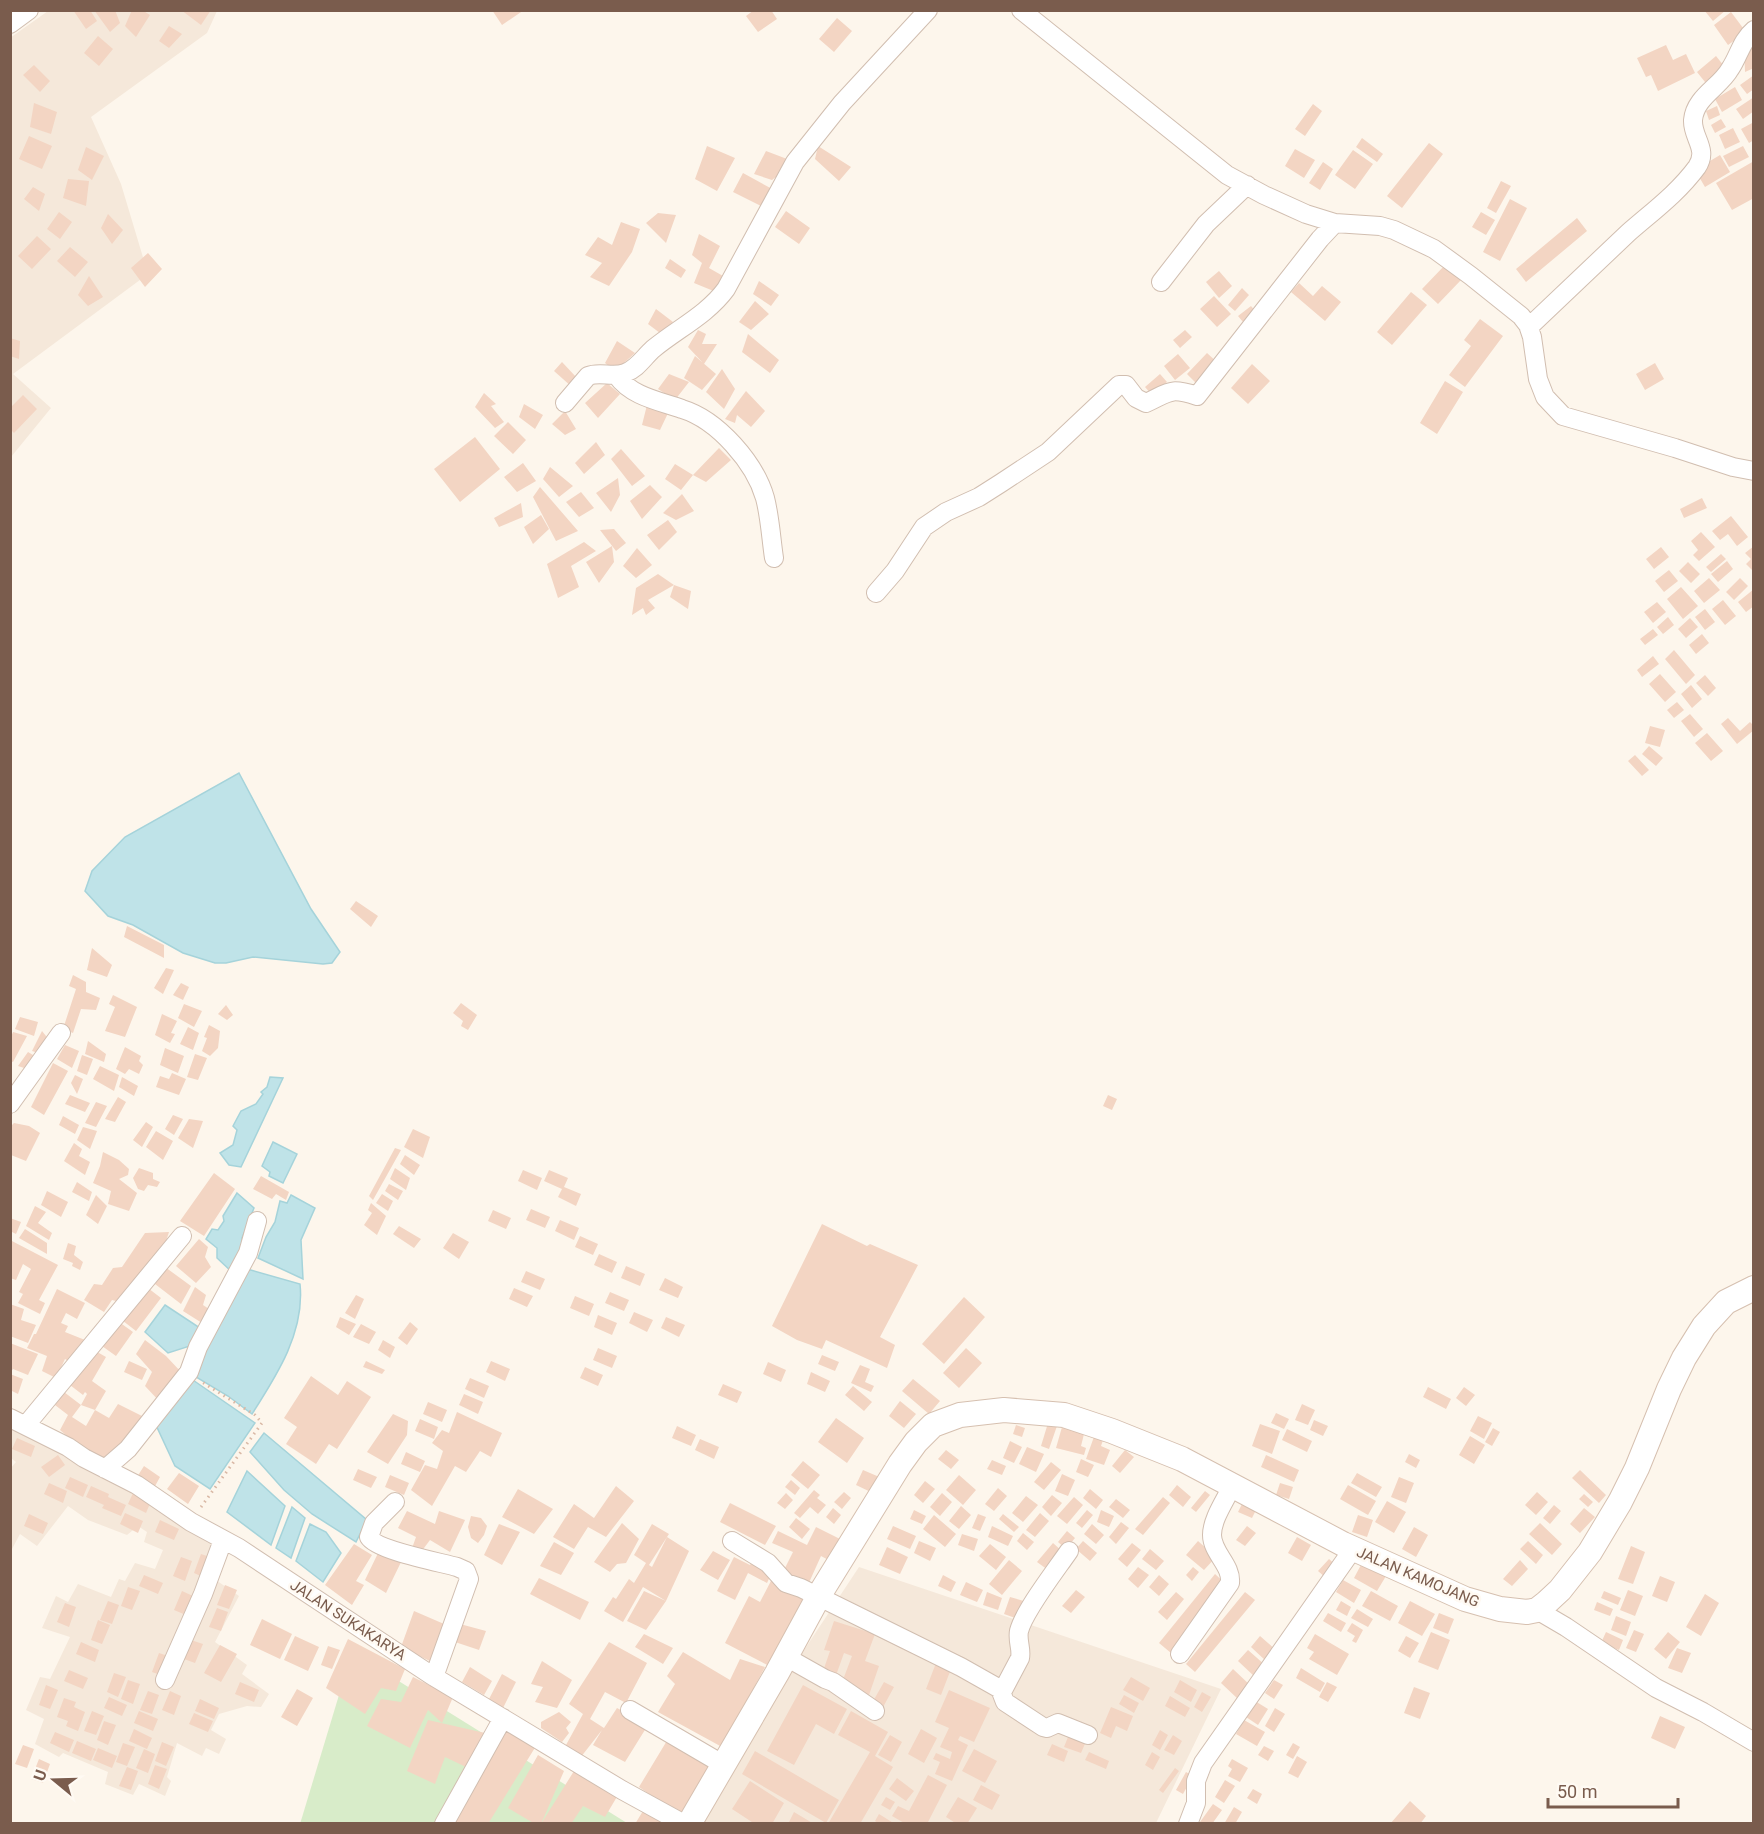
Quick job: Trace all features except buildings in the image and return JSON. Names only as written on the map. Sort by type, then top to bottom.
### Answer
[{"type":"main road","points":[[1537,1610],[1560,1590],[1590,1552],[1620,1502],[1637,1468],[1669,1389],[1684,1358],[1704,1326],[1726,1302],[1754,1288]]},
{"type":"main road","name":"JALAN KAMOJANG","points":[[689,1824],[818,1598],[900,1464],[916,1442],[933,1425],[960,1414],[1004,1410],[1064,1415],[1093,1424],[1182,1459],[1353,1549],[1443,1589],[1485,1606],[1519,1611],[1537,1610]]},
{"type":"street","points":[[10,24],[29,10]]},
{"type":"street","points":[[565,403],[588,376],[593,374],[617,376],[633,369],[651,351],[721,297],[795,162],[842,103],[928,10]]},
{"type":"street","points":[[1021,10],[1227,175],[1306,214],[1335,223],[1380,226],[1401,233],[1434,249],[1472,276],[1521,316],[1529,327],[1538,379],[1545,397],[1563,416],[1733,467],[1754,471]]},
{"type":"street","points":[[1529,327],[1662,205],[1698,165],[1702,156],[1702,147],[1694,127],[1695,109],[1730,70],[1744,41],[1754,30]]},
{"type":"street","points":[[1161,282],[1206,224],[1247,185]]},
{"type":"street","points":[[876,593],[895,571],[924,527],[946,512],[979,497],[1048,452],[1119,385],[1126,385],[1136,398],[1146,403],[1171,391],[1197,396],[1335,223]]},
{"type":"street","points":[[617,376],[626,386],[641,395],[685,409],[704,419],[734,445],[752,471],[765,497],[774,558]]},
{"type":"street","points":[[10,1104],[62,1033]]},
{"type":"street","points":[[105,1469],[128,1449],[189,1372],[198,1347],[248,1253],[257,1221]]},
{"type":"street","points":[[18,1422],[182,1236]]},
{"type":"street","name":"JALAN SUKAKARYA","points":[[18,1422],[136,1485],[191,1522],[239,1548],[434,1677],[621,1790],[684,1824]]},
{"type":"street","points":[[1180,1654],[1230,1583],[1231,1576],[1214,1546],[1212,1537],[1213,1525],[1232,1486]]},
{"type":"street","points":[[395,1502],[374,1522],[369,1537],[371,1541],[385,1549],[457,1567],[466,1571],[469,1579],[434,1677]]},
{"type":"street","points":[[165,1680],[203,1594],[223,1540]]},
{"type":"street","points":[[732,1541],[768,1563],[786,1583],[801,1588],[961,1667],[1002,1692],[1005,1702],[1043,1727],[1047,1728],[1058,1723],[1088,1735]]},
{"type":"street","points":[[1188,1824],[1196,1803],[1196,1781],[1203,1763],[1353,1549]]},
{"type":"street","points":[[1002,1692],[1020,1659],[1018,1639],[1022,1622],[1069,1551]]},
{"type":"street","points":[[1537,1610],[1656,1688],[1754,1742]]},
{"type":"street","points":[[786,1657],[833,1682],[875,1711]]},
{"type":"street","points":[[630,1710],[724,1765]]},
{"type":"street","points":[[444,1824],[503,1718]]},
{"type":"path","points":[[189,1372],[255,1415],[262,1423],[191,1522]]},
{"type":"shaded area","points":[[48,11],[217,11],[207,33],[91,117],[121,184],[148,274],[13,374],[51,408],[11,457],[10,38]]},
{"type":"shaded area","points":[[11,1422],[224,1544],[213,1578],[239,1596],[215,1642],[247,1665],[242,1674],[269,1694],[261,1707],[247,1706],[219,1714],[211,1730],[226,1739],[219,1754],[206,1748],[202,1756],[177,1743],[167,1777],[171,1781],[165,1796],[139,1784],[133,1795],[105,1784],[108,1772],[63,1753],[59,1757],[35,1744],[44,1719],[26,1710],[40,1677],[50,1679],[70,1637],[42,1628],[56,1596],[68,1602],[78,1584],[111,1597],[119,1579],[125,1581],[135,1563],[155,1569],[163,1550],[144,1542],[147,1532],[138,1526],[127,1535],[88,1520],[68,1506],[37,1546],[20,1534],[12,1549],[10,1469],[16,1462],[11,1458]]},
{"type":"shaded area","points":[[859,1567],[1221,1689],[1156,1823],[689,1824]]},
{"type":"green space","points":[[352,1652],[627,1823],[300,1824]]},
{"type":"water","points":[[239,773],[311,909],[340,952],[332,963],[253,957],[215,963],[183,953],[133,925],[108,916],[85,891],[92,871],[125,837]]},
{"type":"water","points":[[270,1077],[283,1078],[241,1167],[229,1165],[220,1153],[233,1145],[237,1130],[233,1126],[241,1111],[256,1104],[263,1094],[261,1092],[267,1087]]},
{"type":"water","points":[[273,1142],[297,1154],[283,1183],[269,1176],[270,1172],[262,1166]]},
{"type":"water","points":[[237,1193],[254,1208],[242,1238],[244,1253],[232,1272],[217,1258],[217,1248],[206,1239],[212,1229],[218,1230],[224,1221],[223,1216]]},
{"type":"water","points":[[291,1195],[315,1208],[301,1240],[303,1279],[258,1258],[275,1222],[280,1201],[287,1203]]},
{"type":"water","points":[[247,1269],[300,1284],[300,1302],[294,1336],[271,1384],[252,1414],[228,1396],[191,1374]]},
{"type":"water","points":[[165,1305],[200,1328],[190,1346],[168,1353],[145,1332]]},
{"type":"water","points":[[190,1378],[255,1423],[210,1489],[175,1466],[155,1423]]},
{"type":"water","points":[[264,1433],[367,1520],[356,1542],[312,1514],[284,1490],[250,1452]]},
{"type":"water","points":[[247,1471],[285,1506],[271,1545],[227,1512]]},
{"type":"water","points":[[292,1507],[305,1518],[291,1558],[276,1548]]},
{"type":"water","points":[[310,1524],[326,1532],[341,1553],[323,1582],[296,1561]]}]
